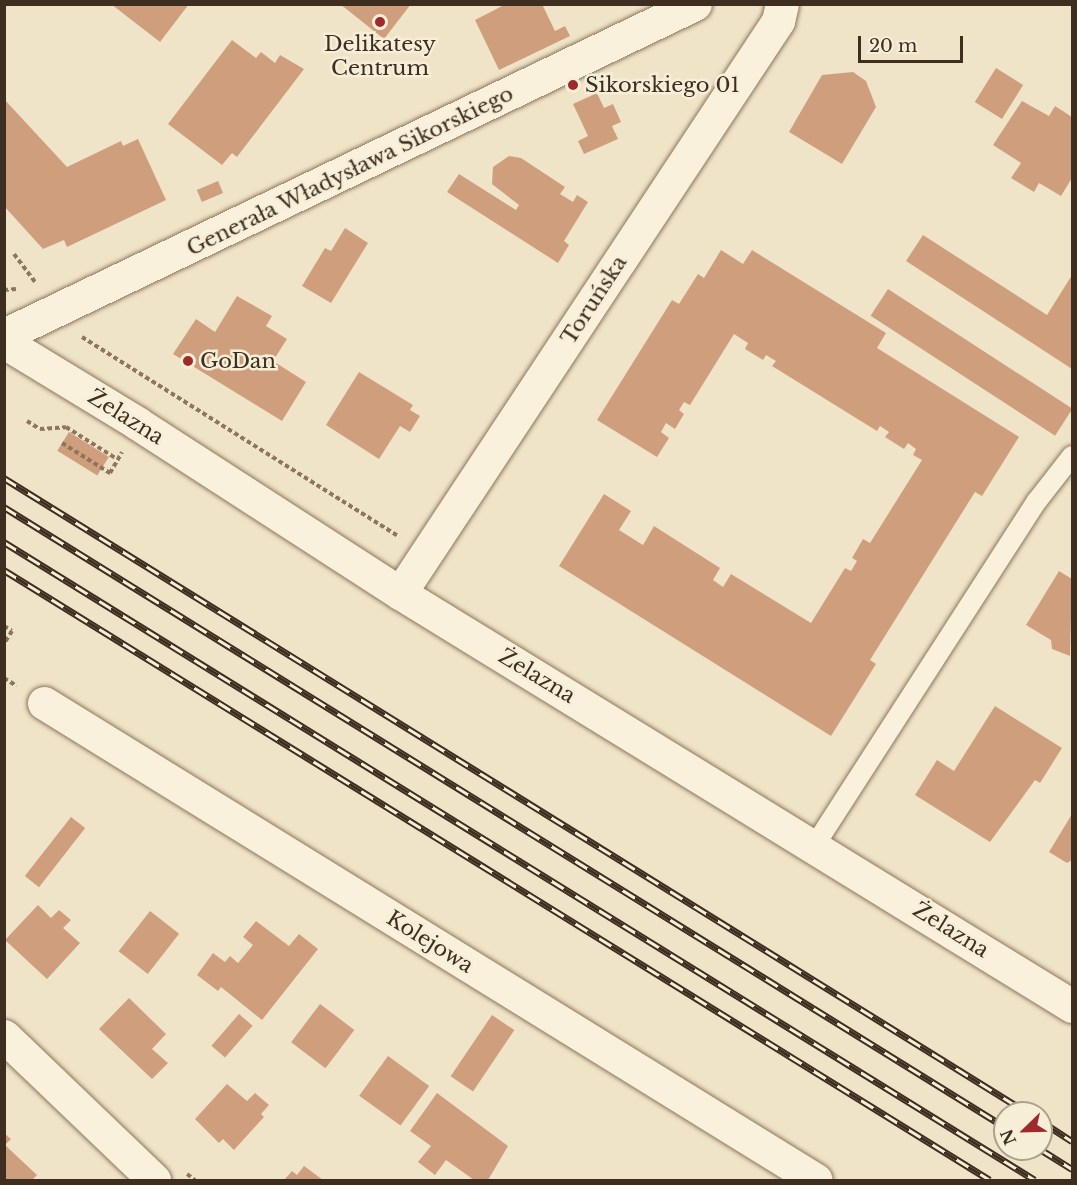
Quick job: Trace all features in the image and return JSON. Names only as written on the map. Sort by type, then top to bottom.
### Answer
[{"type":"street","name":"Generała Władysława Sikorskiego","points":[[4,335],[695,4]]},
{"type":"street","name":"Toruńska","points":[[400,593],[778,21],[782,4]]},
{"type":"street","name":"Żelazna","points":[[4,342],[137,423],[400,593],[815,845],[1072,1006]]},
{"type":"street","name":"Kolejowa","points":[[44,703],[816,1180]]},
{"type":"street","points":[[4,1036],[154,1180]]},
{"type":"lane","points":[[815,845],[1036,501],[1072,456]]},
{"type":"path","points":[[57,310],[80,336],[426,555]]},
{"type":"path","points":[[27,421],[40,429],[66,427],[117,459]]},
{"type":"path","points":[[62,443],[103,468]]},
{"type":"path","points":[[4,626],[12,631],[4,644]]},
{"type":"building","points":[[111,4],[189,4],[160,42]]},
{"type":"building","name":"Delikatesy Centrum","points":[[340,4],[411,4],[384,39]]},
{"type":"building","points":[[506,4],[542,4],[555,31],[565,26],[570,36],[499,70],[475,20]]},
{"type":"building","points":[[232,40],[256,58],[261,52],[275,63],[280,55],[304,69],[237,157],[232,153],[222,165],[168,124]]},
{"type":"building","points":[[996,68],[1023,85],[1002,119],[975,102]]},
{"type":"building","points":[[853,72],[866,81],[876,107],[842,164],[789,132],[822,75]]},
{"type":"building","points":[[597,93],[604,108],[613,104],[621,122],[612,126],[618,139],[584,154],[578,141],[588,136],[573,104]]},
{"type":"building","points":[[4,99],[67,167],[121,141],[123,146],[138,139],[166,200],[67,247],[64,240],[43,249],[4,206]]},
{"type":"building","points":[[1022,101],[1049,116],[1055,106],[1072,117],[1072,178],[1061,196],[1039,183],[1034,192],[1011,178],[1021,163],[993,145]]},
{"type":"building","points":[[509,156],[521,158],[565,187],[560,194],[573,202],[577,195],[588,202],[564,241],[569,245],[558,263],[447,192],[459,174],[516,210],[519,205],[492,184],[493,167]]},
{"type":"building","points":[[218,181],[223,193],[202,202],[197,190]]},
{"type":"building","points":[[345,228],[368,243],[331,303],[302,286],[325,248],[331,251]]},
{"type":"building","points":[[923,235],[1047,315],[1072,275],[1072,369],[906,261]]},
{"type":"building","points":[[721,250],[743,264],[752,250],[886,333],[877,348],[1019,437],[982,496],[975,492],[870,660],[876,664],[831,736],[559,566],[604,494],[631,511],[619,530],[643,545],[654,526],[720,568],[713,580],[723,587],[731,574],[811,623],[845,568],[851,571],[857,561],[852,558],[863,539],[870,543],[922,460],[913,455],[916,449],[908,443],[904,449],[885,437],[889,432],[880,426],[877,431],[772,366],[776,361],[766,355],[763,360],[745,349],[748,343],[734,334],[690,405],[684,402],[679,410],[684,414],[675,429],[666,423],[661,432],[669,438],[657,457],[597,420],[672,300],[679,304],[698,274],[704,278]]},
{"type":"building","points":[[888,289],[1072,408],[1055,436],[871,316]]},
{"type":"building","points":[[237,296],[272,316],[266,326],[287,339],[273,361],[306,382],[282,421],[173,354],[196,319],[215,332]]},
{"type":"building","points":[[359,372],[413,405],[410,410],[420,416],[410,432],[400,426],[379,459],[326,425]]},
{"type":"building","points":[[69,432],[109,457],[97,476],[57,451]]},
{"type":"building","points":[[1059,571],[1072,579],[1070,656],[1052,649],[1051,640],[1026,625]]},
{"type":"building","points":[[995,706],[1062,748],[1040,783],[1035,780],[990,842],[915,795],[937,760],[954,771]]},
{"type":"building","points":[[1072,814],[1072,860],[1067,863],[1049,852]]},
{"type":"building","points":[[71,817],[85,828],[39,887],[25,876]]},
{"type":"building","points":[[38,905],[51,918],[59,910],[71,920],[63,928],[80,943],[47,979],[5,940]]},
{"type":"building","points":[[150,911],[179,934],[148,974],[119,951]]},
{"type":"building","points":[[256,921],[289,946],[299,934],[318,949],[262,1020],[221,987],[218,991],[197,975],[213,953],[225,962],[230,956],[238,963],[253,945],[243,937]]},
{"type":"building","points":[[129,998],[166,1034],[152,1049],[168,1063],[152,1079],[99,1029]]},
{"type":"building","points":[[320,1004],[354,1030],[325,1068],[291,1042]]},
{"type":"building","points":[[239,1014],[253,1026],[225,1058],[211,1046]]},
{"type":"building","points":[[492,1015],[514,1030],[473,1091],[451,1076]]},
{"type":"building","points":[[388,1056],[429,1086],[400,1126],[359,1096]]},
{"type":"building","points":[[227,1084],[247,1101],[255,1093],[269,1105],[261,1114],[264,1117],[234,1150],[223,1139],[219,1143],[195,1119]]},
{"type":"building","points":[[437,1093],[508,1146],[488,1180],[474,1180],[446,1160],[435,1175],[418,1162],[431,1146],[410,1131]]},
{"type":"building","points":[[4,1133],[11,1139],[5,1145],[37,1175],[32,1180],[4,1180]]},
{"type":"building","points":[[304,1166],[323,1180],[284,1180],[292,1171],[297,1175]]},
{"type":"railway","points":[[4,478],[1009,1101]]},
{"type":"railway","points":[[4,507],[993,1120]]},
{"type":"railway","points":[[4,542],[1035,1180]]},
{"type":"railway","points":[[4,570],[990,1180]]},
{"type":"railway","points":[[1053,1129],[1072,1141]]},
{"type":"railway","points":[[1053,1157],[1072,1169]]},
{"type":"place","name":"Delikatesy Centrum","points":[[380,22]]},
{"type":"place","name":"Sikorskiego 01","points":[[573,85]]},
{"type":"place","name":"GoDan","points":[[188,361]]}]
